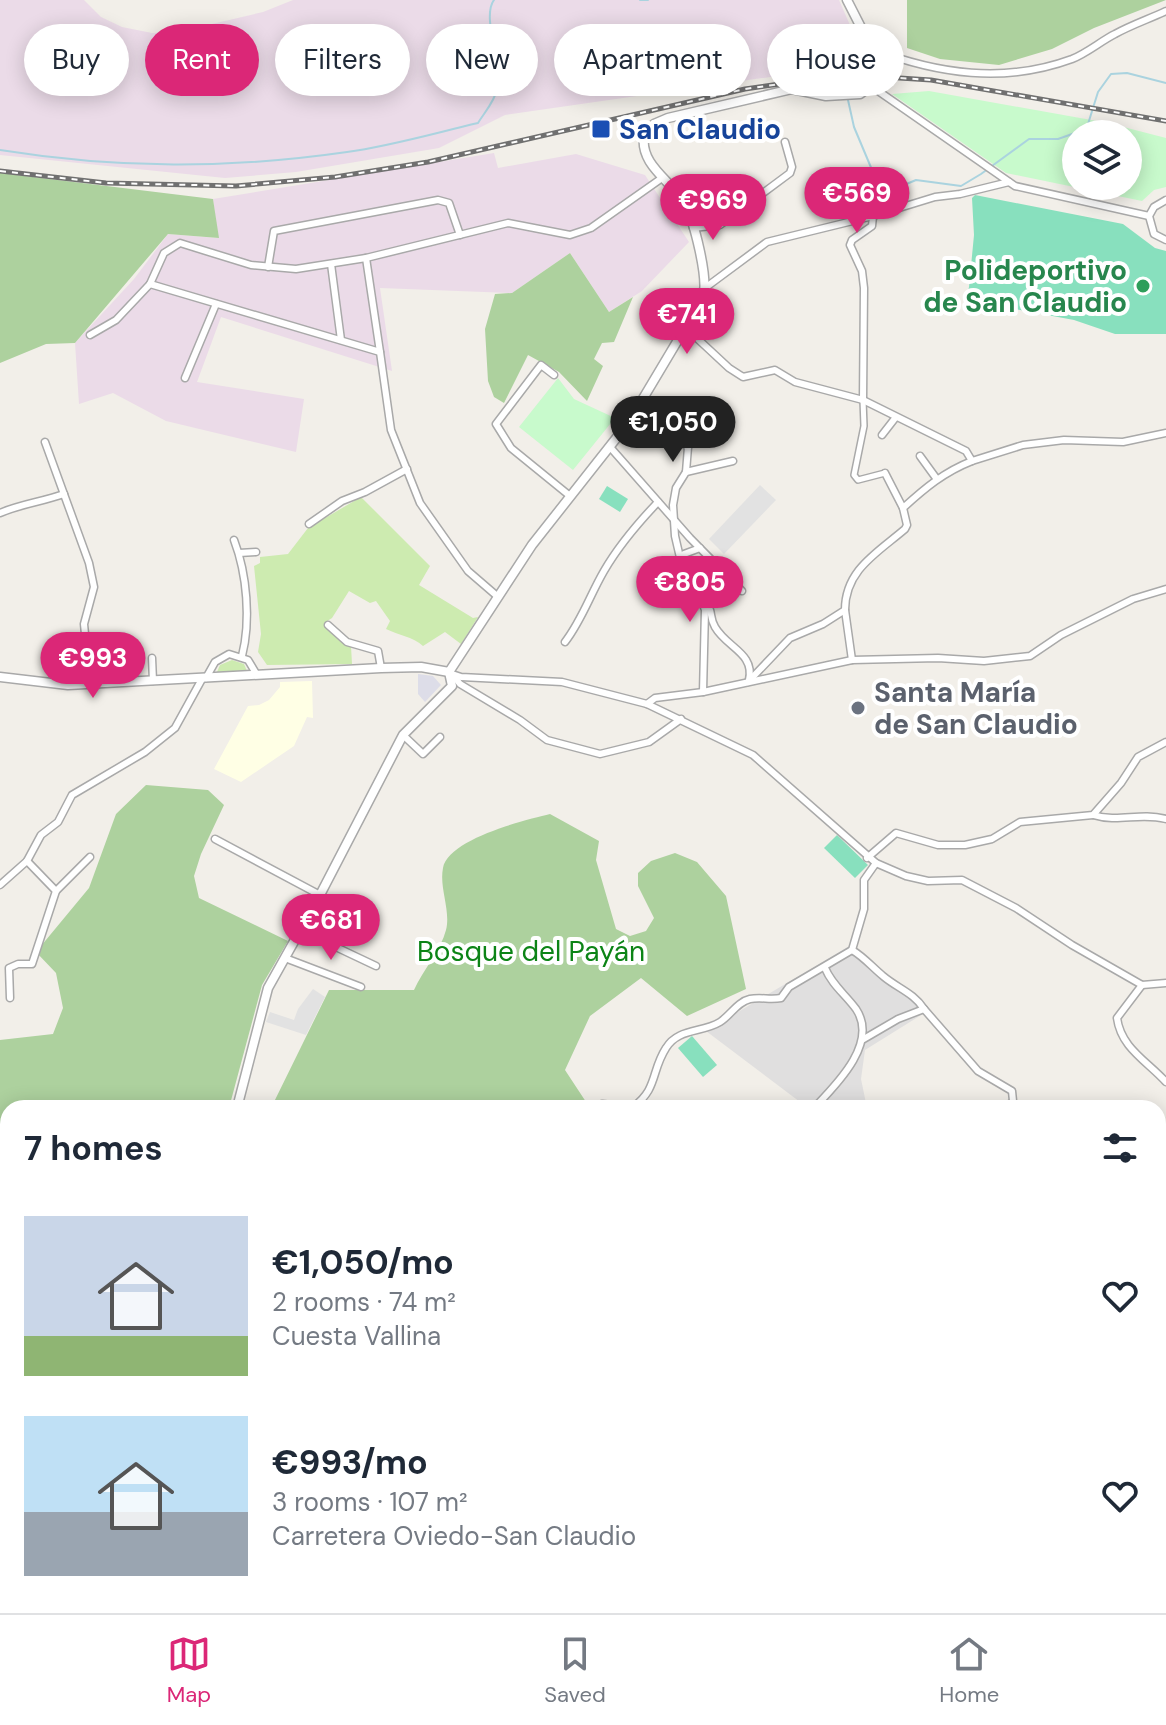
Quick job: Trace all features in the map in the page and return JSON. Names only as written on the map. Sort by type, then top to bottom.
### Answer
[{"type":"street","points":[[847,0],[859,24]]},
{"type":"street","points":[[904,61],[964,74],[1010,73],[1073,59],[1113,35],[1166,11]]},
{"type":"street","points":[[239,1100],[268,988],[403,735],[452,686],[450,673],[497,596],[532,545],[636,410],[703,298],[705,288],[685,204],[646,155],[644,136],[654,124],[668,118],[767,95]]},
{"type":"street","points":[[885,96],[1015,186],[1149,216]]},
{"type":"street","points":[[693,228],[720,225],[790,173],[792,167],[785,142]]},
{"type":"street","points":[[90,335],[116,320],[150,284],[164,253],[180,243],[251,265],[296,269],[366,258],[508,223],[563,235],[577,234],[591,228],[662,178]]},
{"type":"street","points":[[705,288],[767,242],[935,197],[1009,182]]},
{"type":"street","points":[[268,267],[274,231],[438,200],[449,203],[460,235]]},
{"type":"street","points":[[1166,200],[1154,207],[1149,216],[1154,234],[1166,240]]},
{"type":"street","points":[[852,660],[845,593],[853,574],[907,525],[903,508],[885,473],[864,481],[854,475],[864,426],[864,288],[862,271],[850,245],[852,240],[872,226],[873,216]]},
{"type":"street","points":[[366,258],[391,430],[420,503],[468,571],[497,596]]},
{"type":"street","points":[[331,264],[341,340]]},
{"type":"street","points":[[150,284],[380,352]]},
{"type":"street","points":[[185,378],[216,304]]},
{"type":"street","points":[[686,328],[743,377],[775,370],[795,382],[863,400],[966,451],[972,461]]},
{"type":"street","points":[[554,375],[541,365],[496,424],[511,448],[570,496]]},
{"type":"street","points":[[713,422],[691,409],[686,472],[676,488],[673,505],[676,542],[685,579],[712,608],[717,630],[747,658],[751,669],[748,682]]},
{"type":"street","points":[[636,410],[688,447]]},
{"type":"street","points":[[882,435],[896,417]]},
{"type":"street","points":[[903,508],[936,478],[951,469],[1023,445],[1064,440],[1123,442],[1166,433]]},
{"type":"street","points":[[45,442],[89,563],[94,587],[84,624],[90,684]]},
{"type":"street","points":[[610,447],[690,538],[742,591]]},
{"type":"street","points":[[920,456],[936,478]]},
{"type":"street","points":[[686,472],[733,461]]},
{"type":"street","points":[[309,524],[342,501],[407,469]]},
{"type":"street","points":[[0,513],[24,503],[33,504],[64,494]]},
{"type":"street","points":[[565,642],[578,626],[603,573],[624,540],[658,502]]},
{"type":"street","points":[[676,542],[690,538]]},
{"type":"street","points":[[680,562],[683,546],[690,538]]},
{"type":"street","points":[[234,540],[239,553],[247,628],[242,656]]},
{"type":"street","points":[[680,562],[684,554],[700,548]]},
{"type":"street","points":[[239,553],[256,552]]},
{"type":"street","points":[[647,704],[655,698],[703,692],[852,660],[938,658],[984,661],[1030,656],[1061,635],[1133,599],[1166,589]]},
{"type":"street","points":[[700,595],[705,610],[703,692]]},
{"type":"street","points":[[748,682],[790,638],[823,624],[845,610]]},
{"type":"street","points":[[328,625],[347,642],[378,651],[381,668]]},
{"type":"street","points":[[0,885],[27,861],[41,835],[64,815],[72,795],[145,752],[175,728],[221,657],[229,654],[242,656],[252,664],[257,675]]},
{"type":"street","points":[[152,658],[153,681]]},
{"type":"street","points":[[0,677],[68,685],[421,667],[461,677],[562,682],[647,704],[753,755],[876,863],[906,876],[928,881],[962,880],[1016,908],[1085,953],[1142,985],[1166,983]]},
{"type":"street","points":[[450,673],[460,684],[547,740],[600,754],[649,742],[681,719]]},
{"type":"street","points":[[403,735],[423,754],[440,737]]},
{"type":"street","points":[[1093,815],[1121,783],[1138,757],[1166,742]]},
{"type":"street","points":[[867,858],[896,833],[938,845],[965,845],[992,839],[1020,822],[1093,815],[1115,820],[1140,815],[1166,819]]},
{"type":"street","points":[[215,839],[320,895]]},
{"type":"street","points":[[10,998],[9,968],[32,964],[56,891],[90,857]]},
{"type":"street","points":[[27,861],[56,891]]},
{"type":"street","points":[[642,1100],[653,1087],[659,1061],[667,1045],[684,1032],[720,1022],[749,999],[781,998],[789,987],[852,950],[864,909],[864,880],[876,863]]},
{"type":"street","points":[[300,930],[376,966]]},
{"type":"street","points":[[852,950],[917,999],[978,1071],[1012,1091],[1013,1100]]},
{"type":"street","points":[[285,958],[361,987]]},
{"type":"street","points":[[825,968],[833,984],[857,1010],[862,1040]]},
{"type":"street","points":[[1142,985],[1117,1018],[1119,1030],[1133,1053],[1166,1082]]},
{"type":"street","points":[[821,1100],[842,1078],[862,1040],[908,1014],[924,1009]]},
{"type":"shaded area","points":[[0,0],[84,0],[101,17],[116,24],[24,24],[24,96],[129,96],[129,28],[145,32],[145,96],[259,96],[259,24],[213,24],[263,12],[293,0],[839,0],[850,24],[767,24],[767,77],[751,80],[751,24],[554,24],[554,96],[638,96],[505,115],[439,148],[296,172],[225,178],[0,155]]},
{"type":"shaded area","points":[[494,153],[498,168],[576,154],[645,175],[689,242],[642,291],[609,312],[570,253],[512,293],[380,288],[392,371],[221,317],[197,382],[304,399],[296,452],[166,421],[113,393],[79,404],[75,343],[134,279],[168,234],[218,238],[213,199]]},
{"type":"shaded area","points":[[760,485],[776,500],[724,554],[709,539]]},
{"type":"shaded area","points":[[418,674],[433,676],[441,685],[425,702],[418,694]]},
{"type":"shaded area","points":[[312,681],[313,718],[307,717],[294,746],[241,782],[214,769],[248,706],[269,700],[280,687],[280,682]]},
{"type":"shaded area","points":[[851,945],[926,1012],[865,1050],[861,1079],[865,1100],[797,1100],[706,1031]]},
{"type":"shaded area","points":[[313,989],[325,997],[306,1035],[266,1022],[270,1012],[294,1020]]},
{"type":"green space","points":[[907,0],[1166,0],[1094,28],[1052,49],[999,65],[940,59],[907,48]]},
{"type":"green space","points":[[929,91],[1091,120],[1062,120],[1062,185],[1006,173],[895,96]]},
{"type":"green space","points":[[1142,132],[1166,138],[1166,187],[1154,190],[1142,201],[1137,200],[1142,200]]},
{"type":"green space","points":[[0,173],[213,199],[219,238],[168,234],[75,343],[46,344],[0,363]]},
{"type":"green space","points":[[975,195],[1123,224],[1155,248],[1166,251],[1166,334],[1115,334],[1074,320],[966,300],[974,235],[972,198]]},
{"type":"green space","points":[[570,253],[609,312],[633,297],[614,342],[602,343],[594,359],[603,366],[587,401],[559,372],[528,355],[504,403],[494,397],[488,381],[485,329],[495,294],[512,293]]},
{"type":"green space","points":[[558,378],[574,399],[615,418],[573,470],[519,427]]},
{"type":"green space","points":[[607,486],[628,499],[620,512],[599,499]]},
{"type":"green space","points":[[361,497],[430,566],[419,585],[473,618],[478,617],[461,644],[445,632],[423,646],[386,629],[390,621],[376,601],[370,603],[349,591],[332,618],[324,623],[341,642],[351,646],[352,664],[267,665],[258,652],[261,634],[254,566],[260,563],[260,557],[288,554],[308,528]]},
{"type":"green space","points":[[232,660],[244,664],[247,671],[217,672],[220,665]]},
{"type":"green space","points":[[146,785],[208,790],[224,805],[194,876],[199,898],[288,941],[262,985],[231,1100],[0,1100],[0,1040],[53,1034],[63,1008],[56,973],[36,952],[89,888],[116,814]]},
{"type":"green space","name":"Bosque del Payán","points":[[550,814],[599,841],[596,860],[616,929],[630,936],[646,931],[654,918],[638,886],[638,873],[651,861],[675,853],[697,862],[726,896],[746,989],[687,1016],[641,978],[590,1016],[565,1070],[585,1100],[275,1100],[329,990],[414,990],[446,930],[442,876],[448,858],[472,840]]},
{"type":"green space","points":[[837,835],[868,865],[855,878],[824,848]]},
{"type":"green space","points":[[692,1036],[717,1065],[703,1077],[678,1048]]},
{"type":"waterway","points":[[0,150],[87,161],[174,164],[260,162],[363,149],[478,123],[497,89],[490,18],[494,0]]},
{"type":"waterway","points":[[640,0],[648,0]]},
{"type":"waterway","points":[[848,100],[854,127],[875,177],[897,188],[916,180],[961,186],[1029,139],[1058,139],[1088,124],[1098,92],[1111,74],[1127,73],[1166,83]]},
{"type":"railway","points":[[0,171],[106,183],[236,186],[335,177],[428,162],[745,89],[829,77],[931,80],[1166,121]]},
{"type":"place","name":"San Claudio","points":[[601,129]]},
{"type":"place","name":"Polideportivo de San Claudio","points":[[1143,286]]},
{"type":"place","name":"Santa María de San Claudio","points":[[858,708]]}]
